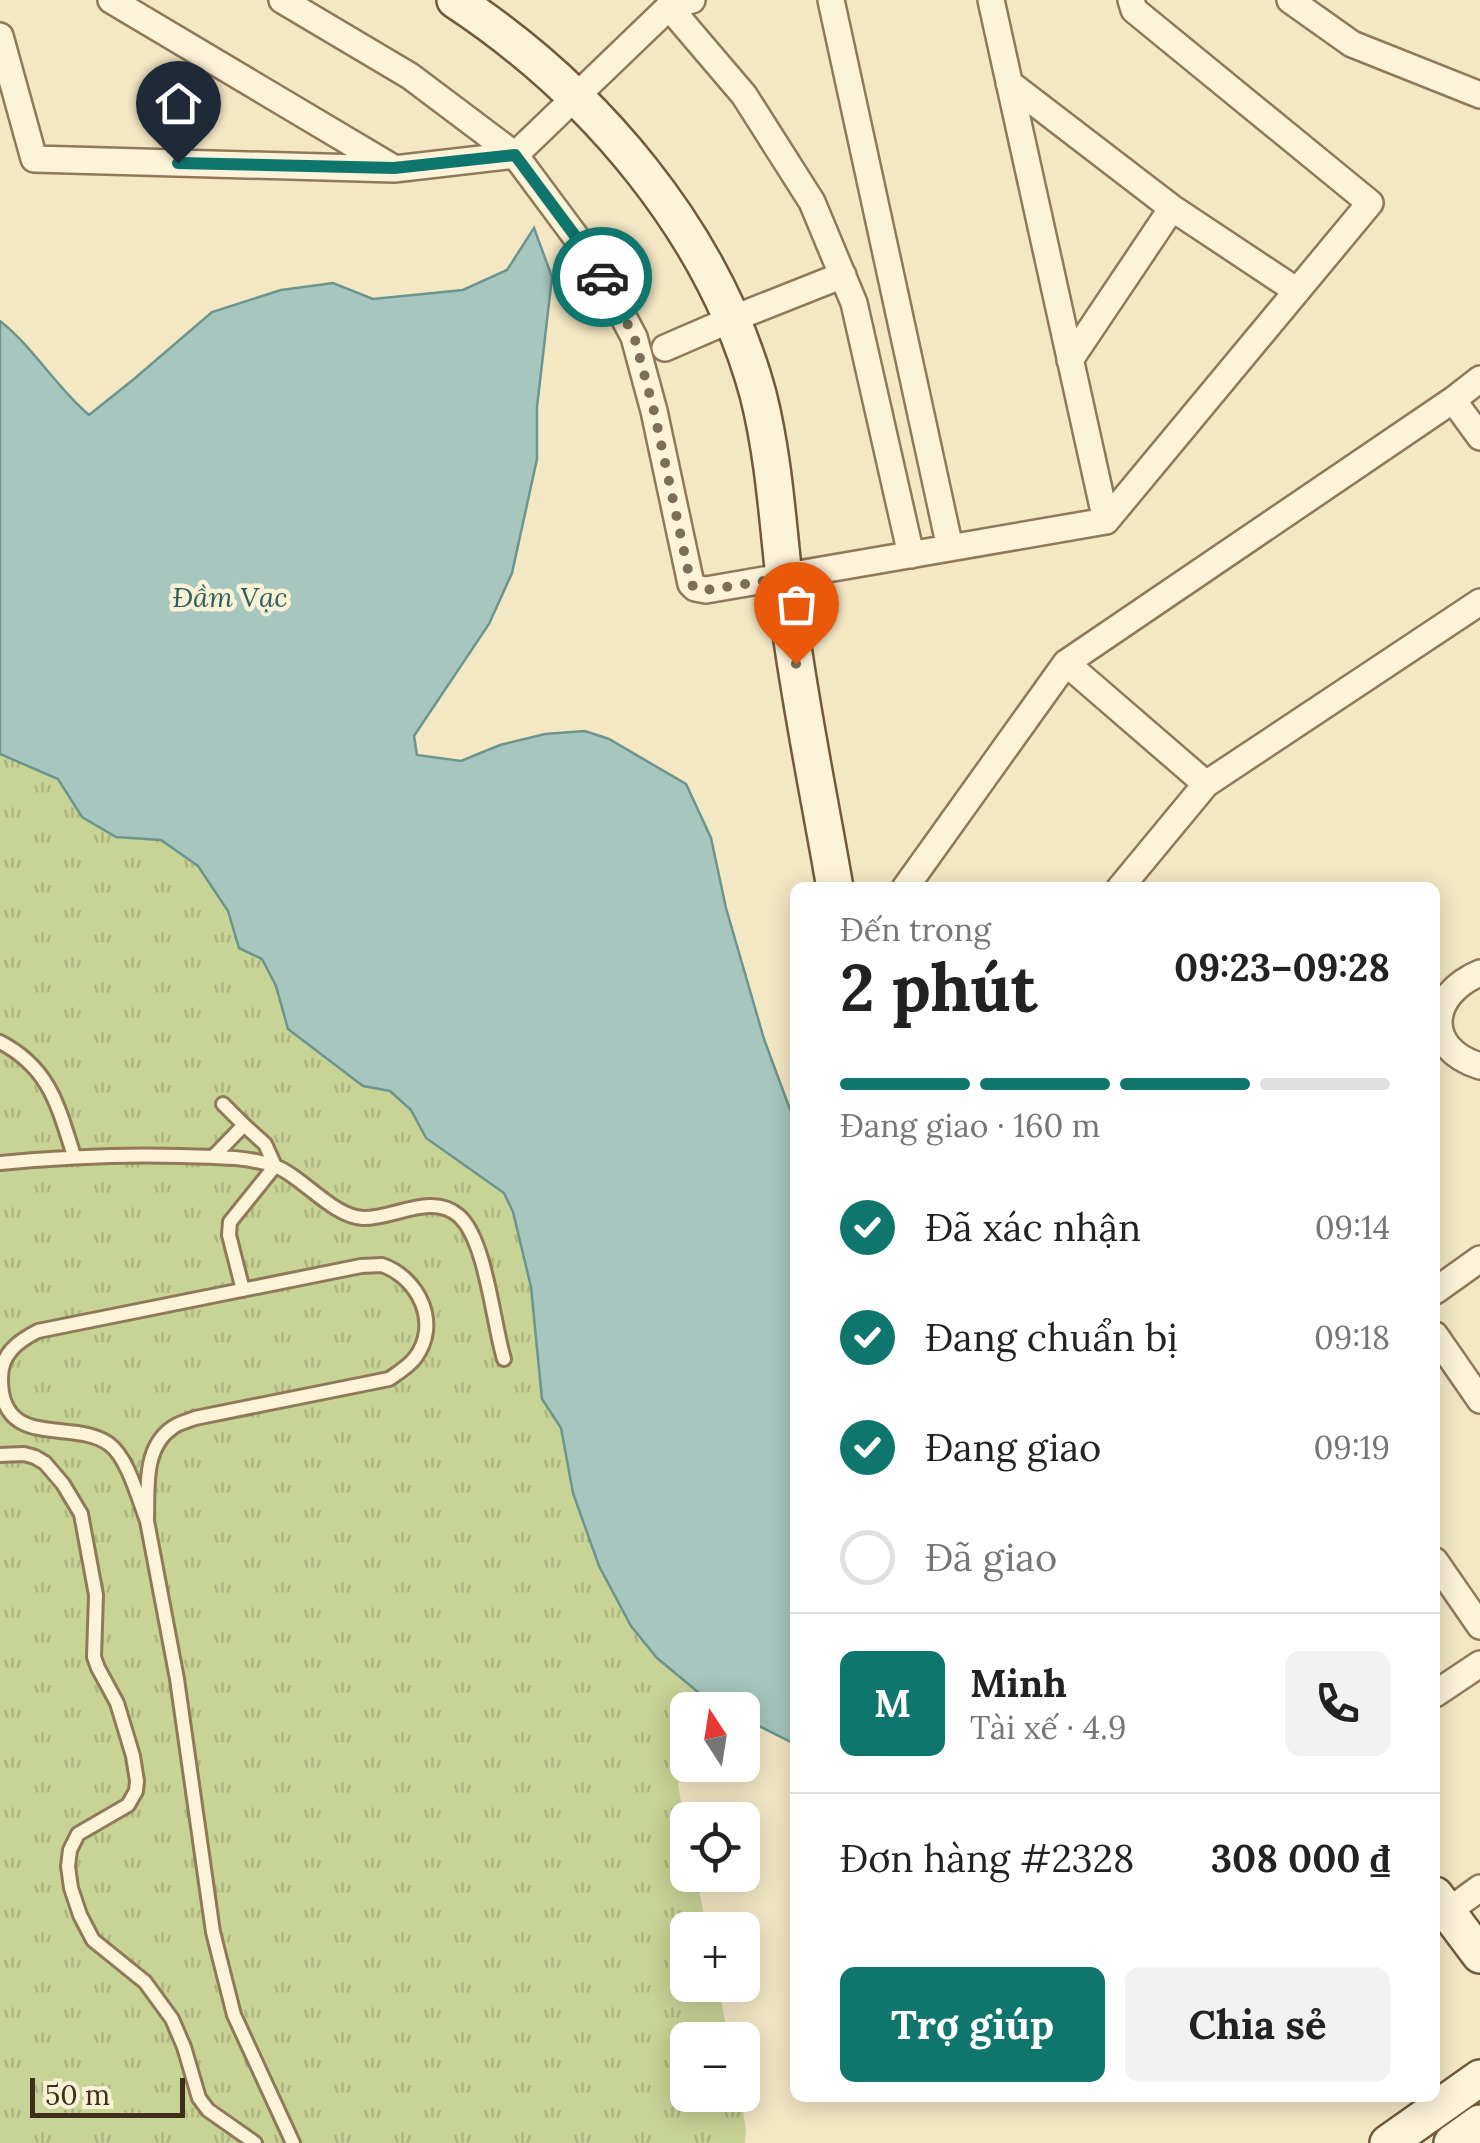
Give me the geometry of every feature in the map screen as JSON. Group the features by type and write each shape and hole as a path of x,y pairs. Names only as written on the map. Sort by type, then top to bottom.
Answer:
{"street":[{"path":"112,0 394,168"},
{"path":"282,0 410,76 515,155 593,260 634,336 691,584 706,590 1106,520 1370,203 1134,10 1131,0"},
{"path":"456,0 503,31 577,98 636,161 695,246 738,330 758,396 793,645 834,882"},
{"path":"831,0 950,548"},
{"path":"991,0 1106,520"},
{"path":"1290,0 1352,44 1480,95"},
{"path":"0,36 34,159 394,168 515,155 680,3 812,202 843,275 854,303 910,555"},
{"path":"1010,84 1172,208 1297,291"},
{"path":"1070,360 1172,208"},
{"path":"665,348 843,275"},
{"path":"909,882 1066,662 1480,379"},
{"path":"1453,400 1480,437"},
{"path":"1125,882 1206,784 1480,602"},
{"path":"1066,662 1206,784"},
{"path":"1480,972 1461,981 1447,995 1440,1014 1440,1046 1480,1066"},
{"path":"1440,1287 1480,1259"},
{"path":"1440,1342 1480,1400"},
{"path":"1440,1569 1480,1626"},
{"path":"1440,1691 1480,1664"},
{"path":"1480,1888 1441,1903 1480,1954"},
{"path":"1388,2143 1480,2078"},
{"path":"1452,2143 1480,2123"}],"lane":[{"path":"0,1042 18,1052 47,1081 74,1156"},
{"path":"223,1104 266,1144 275,1166"},
{"path":"213,1156 244,1125"},
{"path":"0,1163 74,1156 229,1157 275,1166 348,1215 364,1218 437,1207 452,1211 472,1234 504,1359"},
{"path":"243,1290 229,1235 230,1222 275,1166"},
{"path":"147,1520 150,1466 156,1444 173,1427 195,1418 389,1379 416,1358 424,1342 427,1327 420,1294 396,1270 382,1265 362,1266 38,1332 22,1339 4,1362 1,1376 8,1407 30,1427 105,1440 120,1453 147,1520 177,1680 213,1932 234,2015 293,2143"},
{"path":"0,1455 36,1457 75,1500 81,1514 97,1608 94,1657 118,1703 133,1756 136,1791 128,1805 78,1834 70,1850 70,1888 80,1915 94,1940 144,1982 172,2018 199,2098 208,2110 255,2143"}],"green space":[{"path":"0,754 58,779 82,817 116,837 161,840 198,866 228,911 239,948 262,959 276,986 288,1029 363,1086 390,1091 411,1110 426,1138 504,1193 513,1212 531,1287 542,1399 561,1428 573,1493 599,1566 631,1626 657,1658 698,1692 670,1692 670,1782 679,1782 681,1802 670,1802 670,1892 699,1892 703,1912 670,1912 670,2002 721,2002 725,2022 670,2022 670,2112 743,2112 746,2129 745,2143 0,2143"}],"water":[{"name":"Đầm Vạc","path":"534,228 552,277 537,407 537,459 512,573 489,624 414,736 417,755 461,761 500,745 545,734 585,731 609,739 686,784 711,838 726,908 764,1039 790,1109 790,1742 760,1726 760,1692 698,1692 657,1658 631,1626 599,1566 573,1493 561,1428 542,1399 531,1287 513,1212 504,1193 426,1138 411,1110 390,1091 363,1086 288,1029 276,986 262,959 239,948 228,911 198,866 161,840 116,837 82,817 58,779 0,754 0,321 89,415 212,312 281,290 333,283 373,299 463,290 507,270"}],"way so far":[{"path":"602,277 634,336 691,584 706,590 784,578 796,664"}],"route":[{"path":"178,163 394,168 515,155 602,277"}]}
